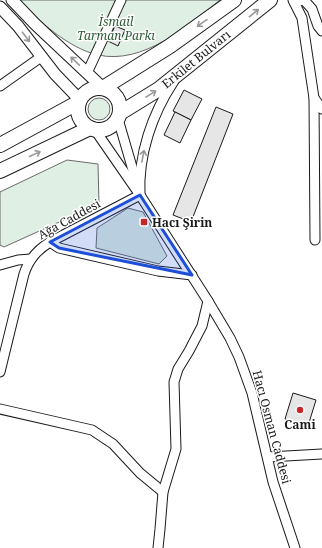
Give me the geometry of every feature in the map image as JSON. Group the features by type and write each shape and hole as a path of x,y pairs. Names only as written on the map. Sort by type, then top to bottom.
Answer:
{"main road":[{"name":"Erkilet Bulvarı","path":"103,88 170,46 234,0"},
{"name":"Erkilet Bulvarı","path":"119,116 180,72 270,0"},
{"path":"0,145 80,101 86,93 91,90 103,88 113,94 120,104 119,116 112,126 107,129 92,129 0,171"},
{"path":"80,101 78,114 81,120 92,129"}],"street":[{"path":"12,0 35,24 103,88"},
{"path":"87,73 121,0"},
{"path":"315,240 314,98 302,18 293,1 304,0 312,9 318,26 322,31"},
{"path":"0,7 18,26 55,74 80,101"},
{"path":"0,86 41,57"},
{"path":"140,194 141,164 149,133 162,101 180,72"},
{"path":"314,98 322,109"},
{"path":"119,116 140,194"},
{"path":"92,129 140,194"},
{"name":"Ağa Caddesi","path":"0,372 24,274 36,252 50,242 140,194"},
{"name":"Hacı Osman Caddesi","path":"140,194 230,338 246,375 258,412 273,482 296,548"},
{"path":"50,242 59,248 158,271 192,275"},
{"path":"0,265 18,260 31,259"},
{"path":"158,548 163,492 176,449 174,389 176,376 181,363 202,326 208,301"},
{"path":"0,409 92,430 113,444 140,473 163,492"},
{"path":"268,457 322,454"}],"highlighted area":[{"path":"140,195 192,275 59,248 50,242"}],"green space":[{"name":"İsmail Tarman Parkı","path":"18,0 220,0 194,21 164,41 148,49 115,57 98,55 65,40 45,25"},
{"path":"99,98 107,101 110,109 107,117 99,120 91,117 88,109 91,101"},
{"path":"67,160 98,164 99,204 4,247 0,245 0,192"},
{"path":"128,208 143,212 167,256 159,264 96,248 97,228"}],"building":[{"path":"115,26 125,30 118,46 108,41"},
{"path":"184,90 202,99 191,120 173,111"},
{"path":"216,107 233,114 191,222 173,215"},
{"path":"175,112 191,120 180,143 164,135"},
{"name":"Cami","path":"293,393 316,400 308,426 285,419"}],"place":[{"name":"Hacı Şirin","path":"144,222"},
{"name":"Cami","path":"300,410"}]}
